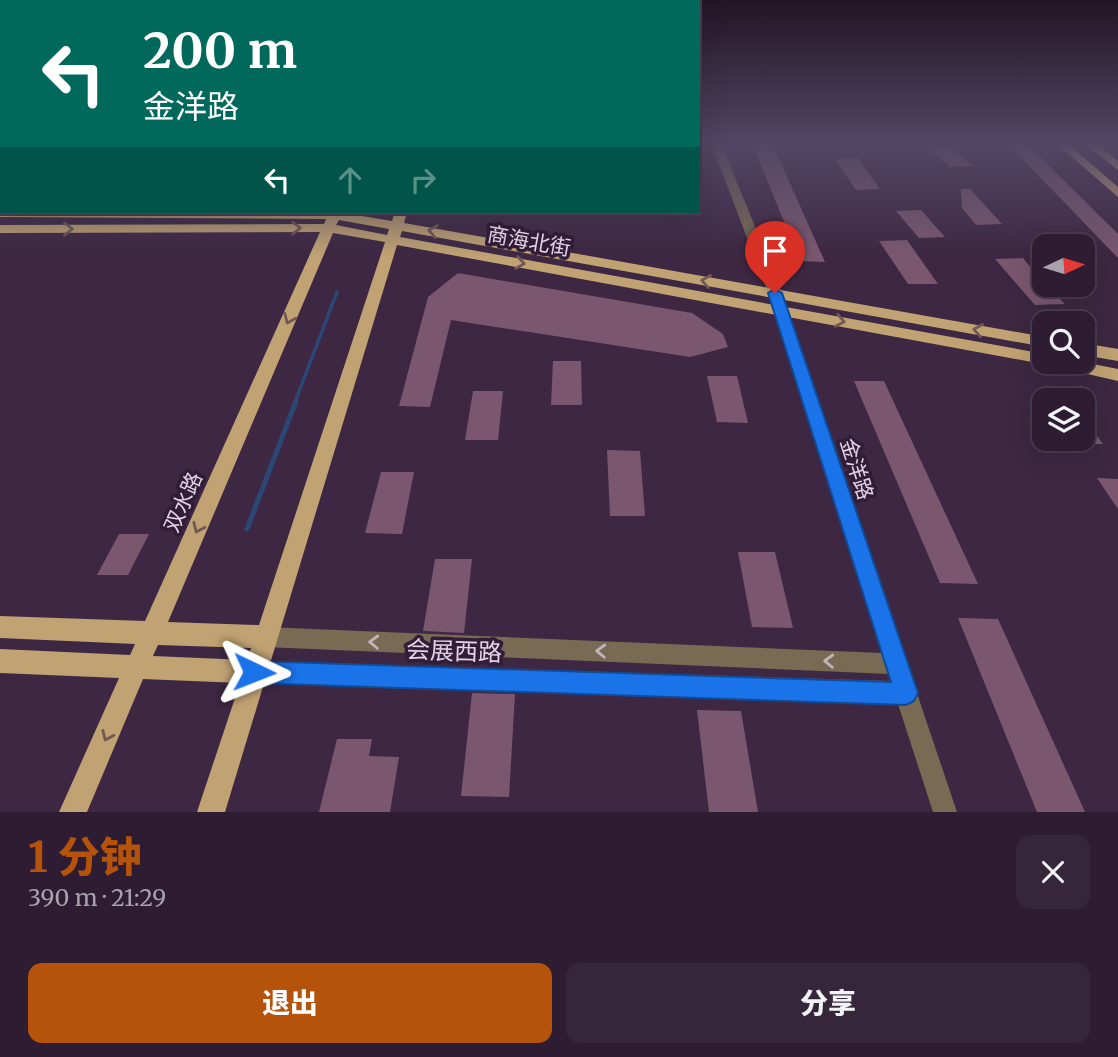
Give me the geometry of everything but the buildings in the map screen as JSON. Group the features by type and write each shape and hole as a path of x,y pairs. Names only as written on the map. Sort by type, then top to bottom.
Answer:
{"main road":[{"path":"1104,181 1118,193"},
{"name":"商海北街","path":"67,214 333,218 396,225 777,301 1032,357"},
{"name":"商海北街","path":"0,229 333,218"},
{"name":"双水路","path":"73,812 333,218"},
{"path":"211,812 396,225"},
{"name":"商海北街","path":"777,301 1032,340"},
{"path":"1095,351 1118,355"},
{"path":"1095,370 1118,375"},
{"name":"会展西路","path":"0,627 265,637"},
{"name":"会展西路","path":"0,661 254,672"}],"street":[{"name":"金洋路","path":"731,181 777,301 946,812"},
{"name":"会展西路","path":"265,637 897,664"},
{"name":"会展西路","path":"254,672 906,693"}],"waterway":[{"path":"295,402 337,292"},
{"path":"247,529 296,401"}],"route":[{"path":"254,672 906,693 775,293"}]}
